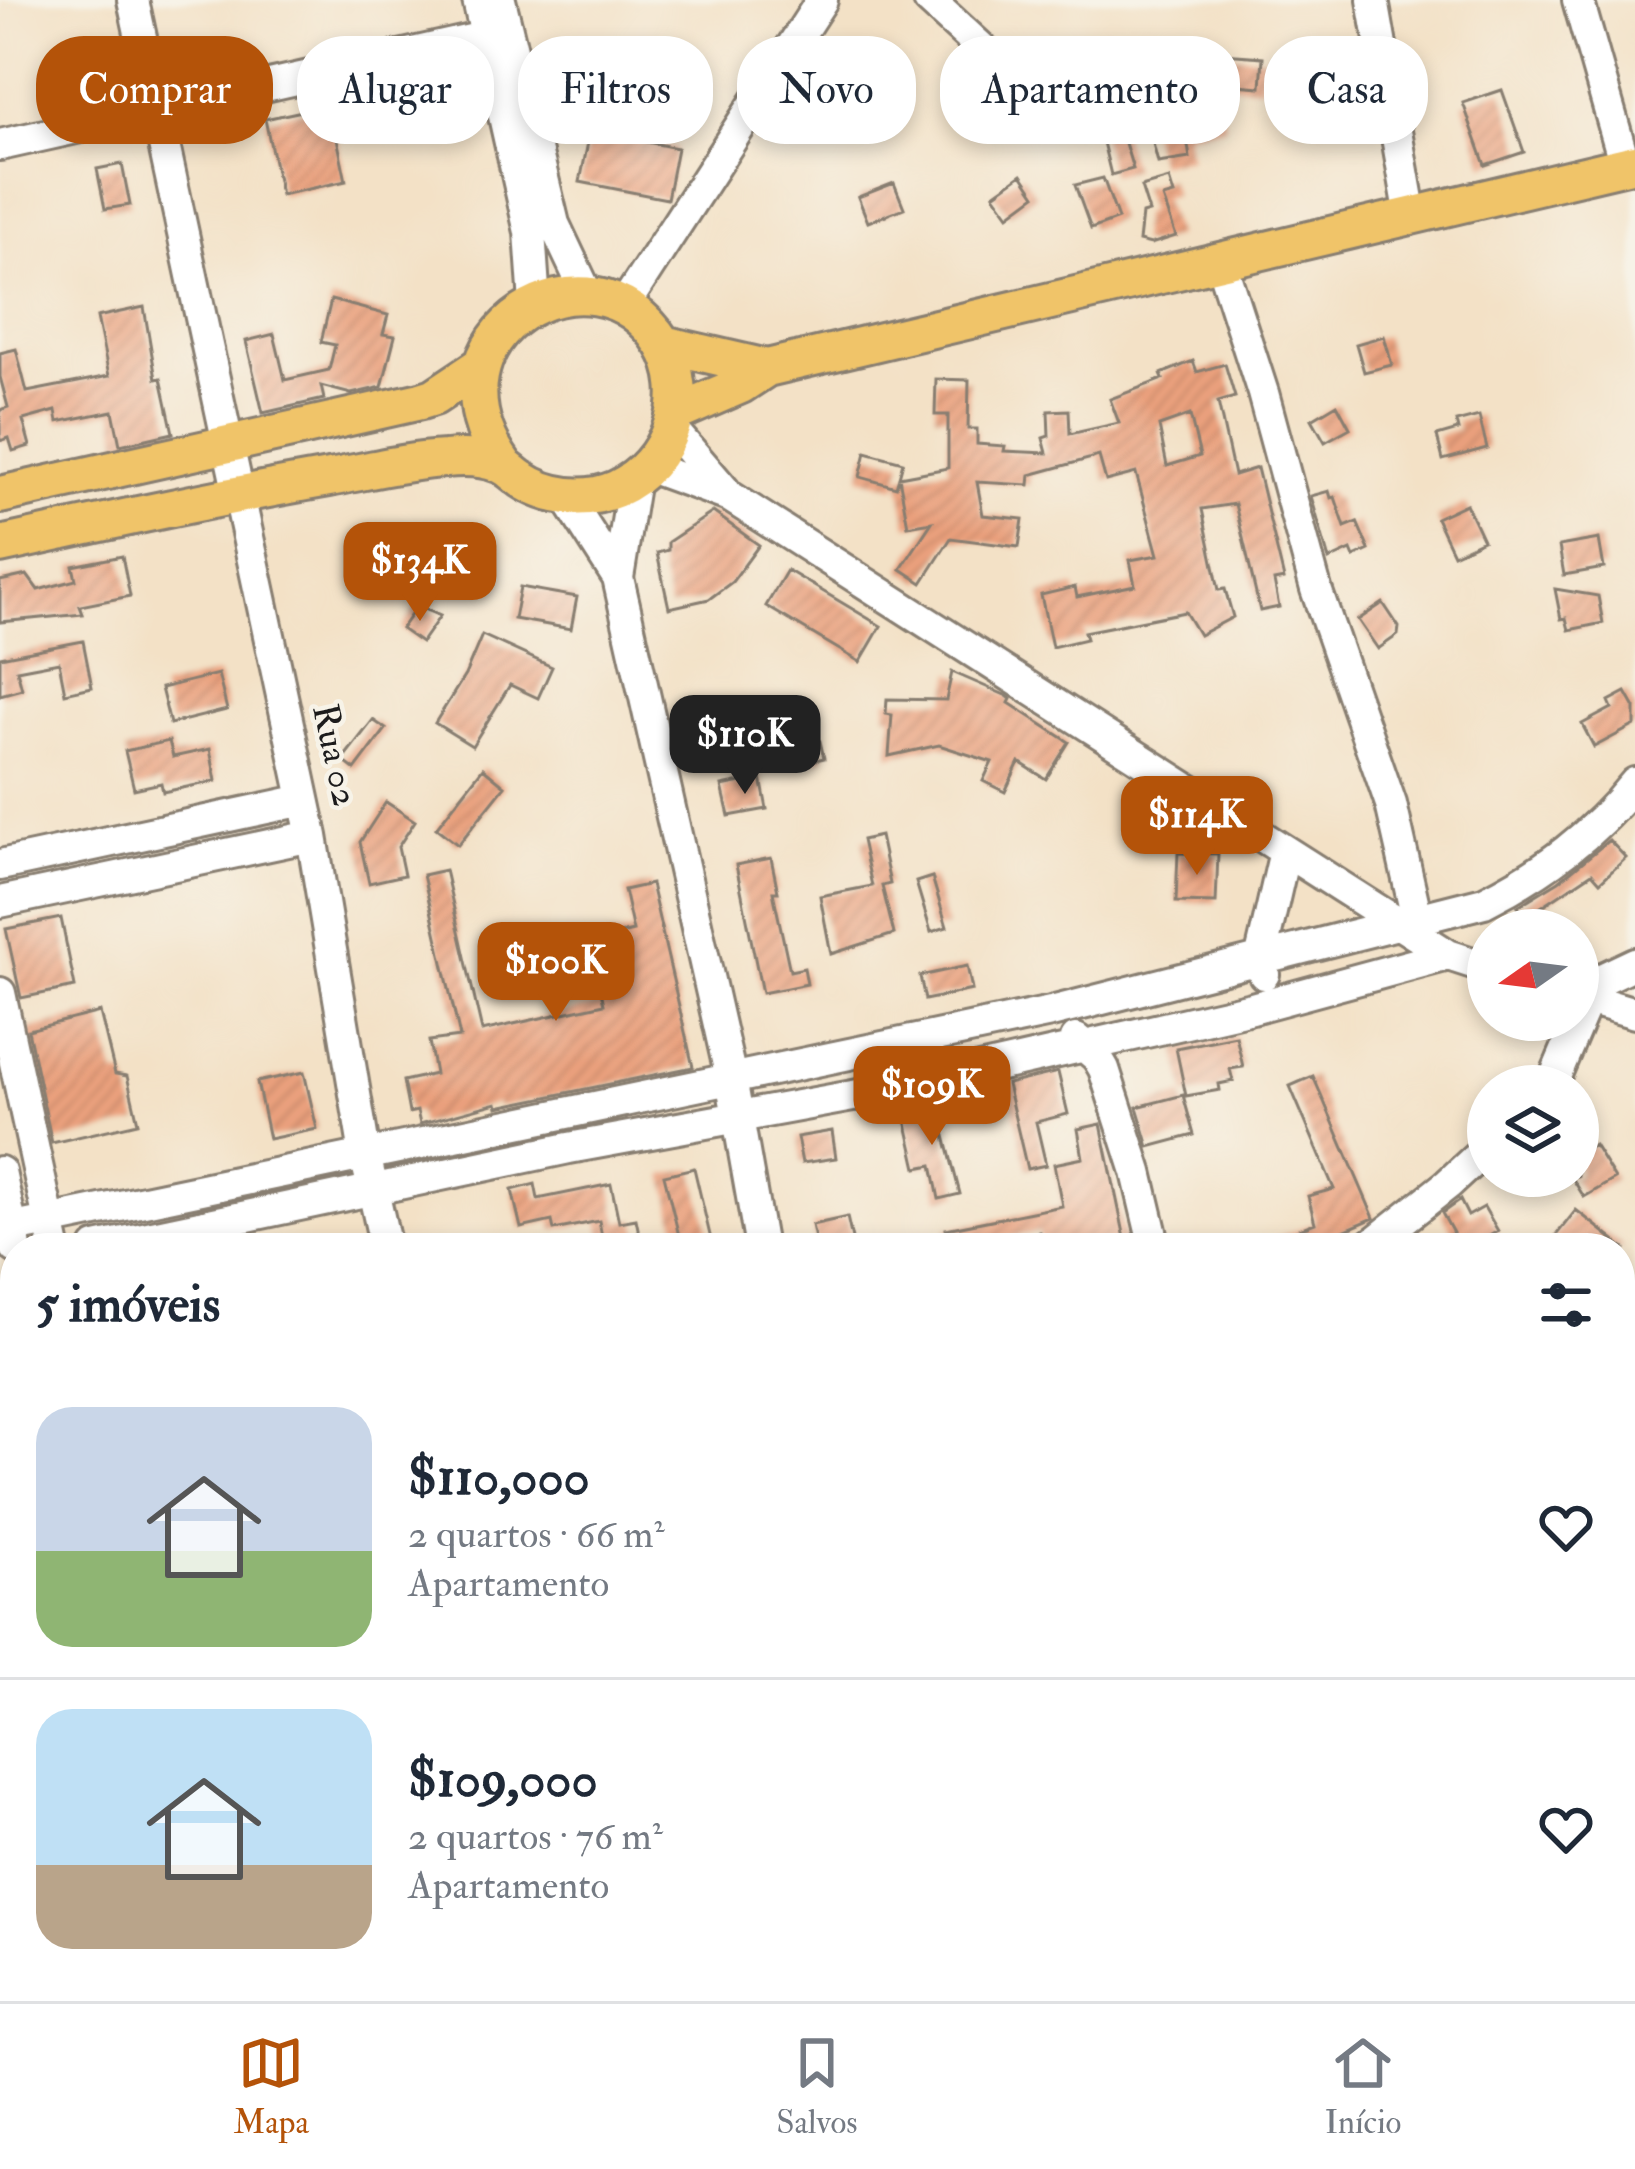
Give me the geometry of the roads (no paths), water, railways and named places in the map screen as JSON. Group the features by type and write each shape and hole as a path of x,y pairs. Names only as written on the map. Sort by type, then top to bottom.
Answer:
{"main road":[{"path":"674,421 675,377 663,344 645,322 606,302 561,296 535,304 508,323 482,365 479,418 488,443 504,465 532,486 566,497 613,490 641,473 674,421 766,368 1630,164"},
{"path":"663,344 766,368"},
{"path":"0,496 421,401 482,365"},
{"path":"0,545 238,494 441,459 479,459 504,465"}],"street":[{"name":"Rua 02","path":"133,0 141,36"},
{"path":"478,0 496,34 554,224 606,302 822,0"},
{"path":"500,0 496,34 530,232 535,304"},
{"path":"929,0 969,36"},
{"path":"1373,0 1412,218"},
{"path":"1579,0 1622,104 1630,164"},
{"path":"273,84 496,34"},
{"path":"0,145 36,137"},
{"name":"Rua 02","path":"163,144 312,836 365,1154 383,1233"},
{"path":"1221,263 1263,393 1316,589 1390,804 1410,921"},
{"path":"674,421 729,496"},
{"path":"618,578 641,473 729,496 1285,851 1410,921 1448,956 1467,962"},
{"path":"566,497 618,578 730,1078 758,1233"},
{"path":"56,1233 365,1154 1051,1012 1484,902 1529,879 1578,843 1635,783"},
{"path":"0,865 304,800"},
{"path":"0,902 312,836"},
{"path":"1273,1003 1260,960 1285,851"},
{"path":"170,1233 569,1148 1086,1047 1448,956"},
{"path":"1599,984 1635,963"},
{"path":"0,993 52,1233"},
{"path":"1599,1001 1635,1013"},
{"path":"1051,1012 1104,1069 1151,1233"},
{"path":"1385,1233 1467,1165"},
{"path":"0,1172 10,1233"}]}
